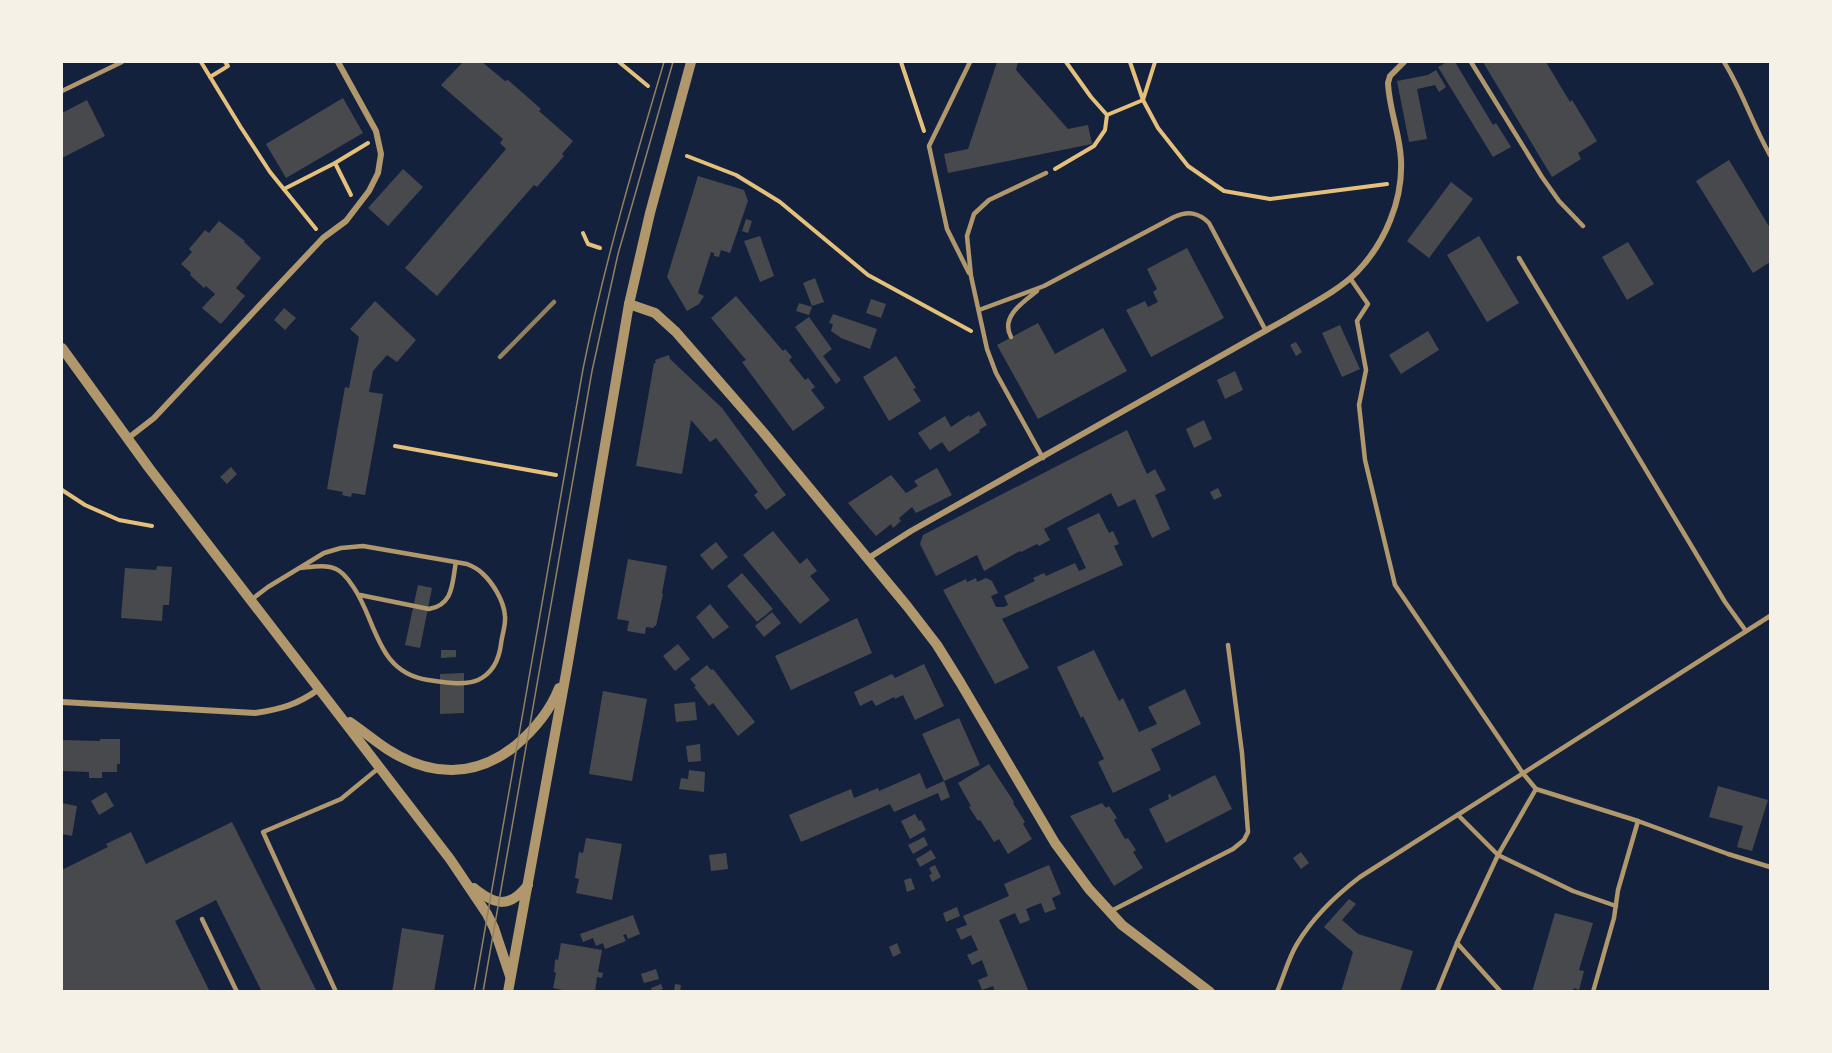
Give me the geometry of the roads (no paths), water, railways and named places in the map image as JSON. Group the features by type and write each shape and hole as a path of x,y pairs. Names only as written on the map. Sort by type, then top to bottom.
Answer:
{"street":[{"path":"127,439 154,418 322,238 346,220 369,191 378,173 381,154 376,131 338,62"},
{"path":"508,992 567,668 629,304 650,213 691,62"},
{"path":"867,559 911,531 1266,331 1339,286 1357,272 1380,241 1394,212 1401,182 1401,158 1388,83 1390,76 1404,62"},
{"path":"629,304 655,313 676,332 763,432 907,606 937,645 1055,843 1089,889 1122,925 1210,992"},
{"path":"62,348 127,439 340,714 463,878 494,928 511,979"},
{"path":"340,714 388,750 433,768 457,771 481,766 501,756 528,734 555,697 567,668"},
{"path":"62,702 255,713 282,709 320,689"},
{"path":"463,878 489,899 498,903 511,901 528,885"}],"lane":[{"path":"62,92 122,62"},
{"path":"970,62 929,146 947,229 971,276"},
{"path":"1471,62 1542,177 1559,201 1583,226"},
{"path":"1724,62 1742,94 1757,133 1770,155"},
{"path":"1043,458 996,373 985,339 971,276 967,236 974,214 989,200 1046,173"},
{"path":"979,310 1044,286 1174,217 1192,212 1203,216 1209,223 1266,331"},
{"path":"1519,258 1719,593 1746,631"},
{"path":"1350,277 1368,304 1357,321 1366,370 1359,405 1365,460 1395,585 1522,772 1536,789 1638,821 1770,867"},
{"path":"1011,337 1008,331 1008,321 1013,312 1044,286"},
{"path":"251,600 268,587 324,553 341,548 363,546 466,564 482,572 495,588 502,602 505,617 496,664 487,675 475,681 452,683 425,679 406,672 390,659 378,642 360,595 348,578 336,569 321,566 300,568"},
{"path":"360,595 429,609 438,608 446,602 451,593 456,562"},
{"path":"1277,992 1296,945 1326,905 1342,890 1379,863 1770,616"},
{"path":"1110,912 1233,849 1244,840 1248,832 1242,753 1228,645"},
{"path":"336,992 262,832 341,799 380,767"},
{"path":"1437,992 1497,855 1536,789"},
{"path":"1458,815 1497,855 1574,891 1616,906"},
{"path":"1593,992 1638,821"},
{"path":"202,920 237,992"},
{"path":"1457,943 1501,992"}],"tram line":[{"path":"474,992 583,369 610,253 664,62"},
{"path":"483,992 592,371 618,254 673,62"}],"railway":[{"path":"500,357 554,302"}]}
